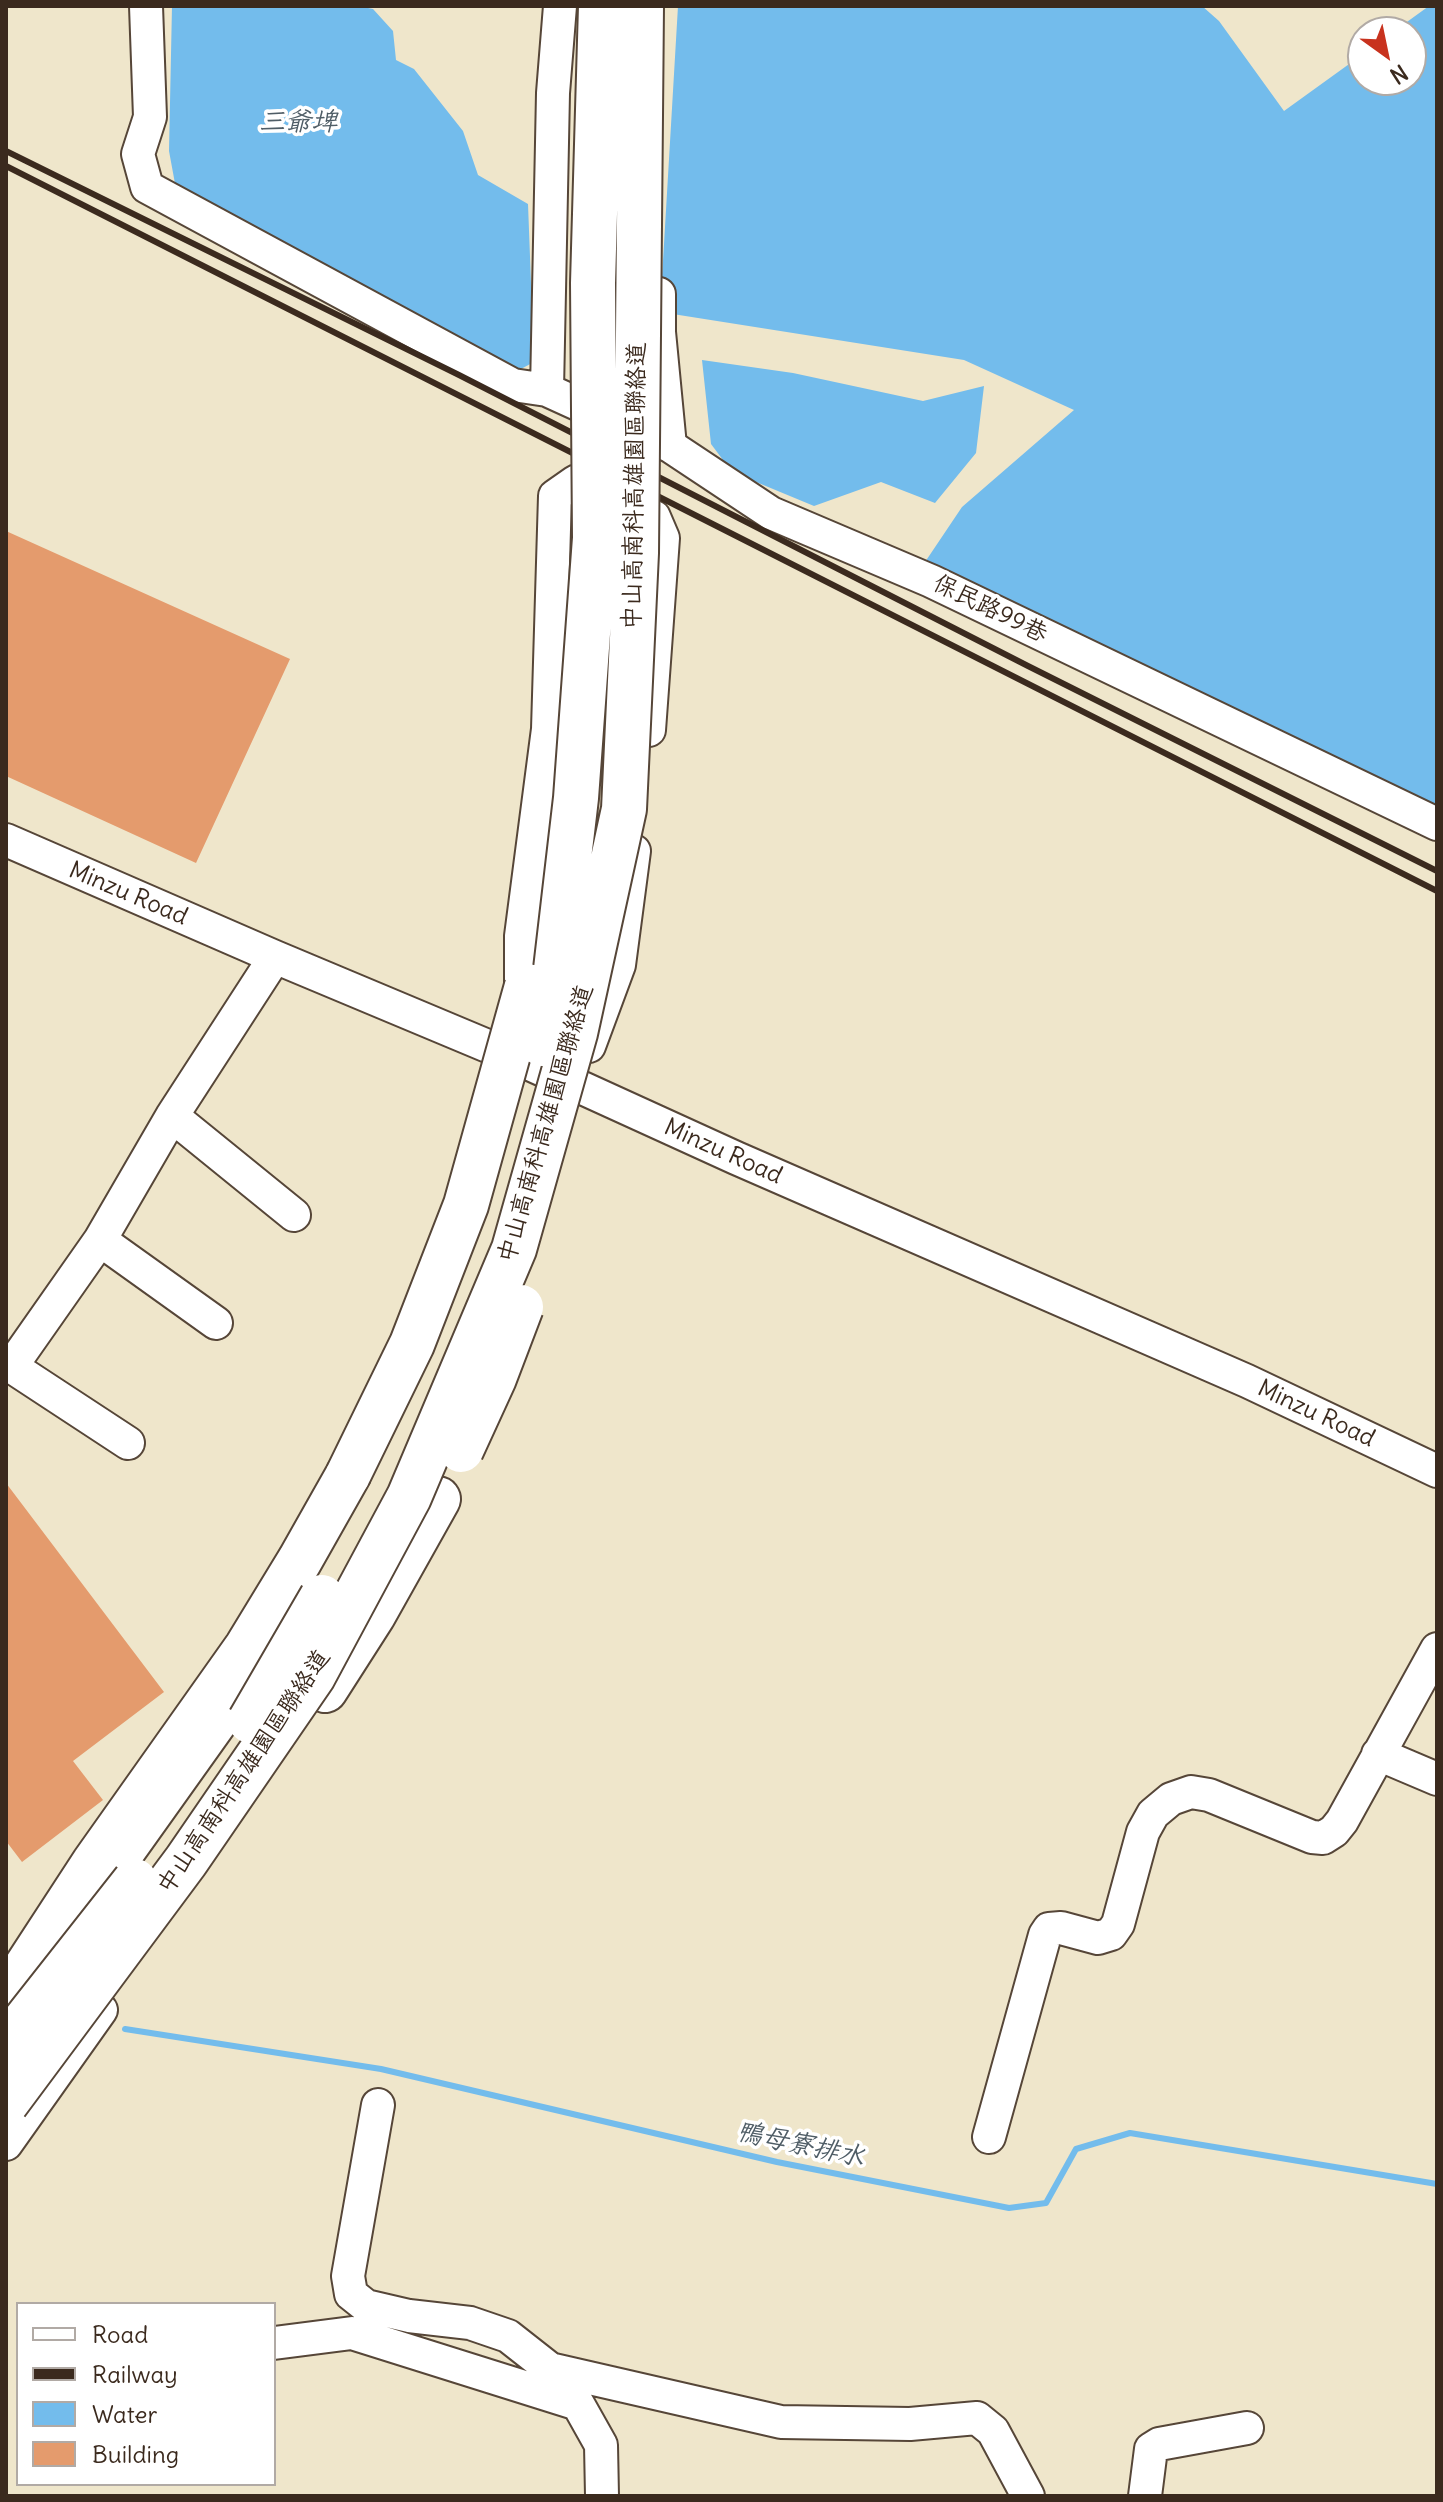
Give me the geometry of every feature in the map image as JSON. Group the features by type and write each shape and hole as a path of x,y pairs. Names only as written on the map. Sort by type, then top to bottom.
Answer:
{"highway":[{"name":"中山高南科高雄園區聯絡道","path":"6,2045 139,1877 245,1728 312,1616 383,1481 487,1235 551,1012 576,798 595,538 593,283 601,6"},
{"name":"中山高南科高雄園區聯絡道","path":"6,2103 186,1861 313,1676 409,1497 514,1249 575,1033 624,809 636,553 641,6"},
{"path":"6,1998 94,1863 247,1647 348,1475 412,1344 466,1205 576,798"},
{"path":"187,1890 297,1734 365,1628 438,1499 494,1378 546,1237 603,1024 624,809"}],"street":[{"name":"保民路99巷","path":"146,6 150,117 138,154 147,187 513,385 547,390 670,446 771,513 931,581 1437,824"},
{"path":"547,390 553,93 560,6"},
{"path":"662,6 659,332 670,446"},
{"path":"6,2008 80,1920 232,1710 292,1619 408,1384 478,1213 521,1060 521,936 548,729 555,496 575,482 654,517 663,538 648,741 619,965 574,1084 508,1291 431,1474 333,1643 228,1809 187,1890 6,2144"},
{"name":"Minzu Road","path":"6,840 521,1060 736,1158 1247,1381 1437,1471"},
{"path":"128,1443 9,1365 100,1240 172,1116 275,957"},
{"path":"172,1116 294,1215"},
{"path":"100,1240 216,1323"},
{"path":"989,2137 1045,1935 1049,1929 1061,1928 1098,1938 1111,1934 1118,1924 1143,1832 1153,1814 1171,1799 1191,1792 1209,1795 1312,1837 1323,1838 1342,1821 1437,1649"},
{"path":"1378,1754 1437,1779"},
{"path":"378,2105 348,2276 351,2294 366,2306 409,2316 470,2323 508,2336 550,2369 781,2422 910,2424 977,2418 993,2431 1028,2496"},
{"path":"276,2343 352,2333 578,2404 601,2445 602,2496"},
{"path":"1145,2496 1151,2449 1159,2444 1247,2428"}],"water":[{"name":"三爺埤","path":"172,6 358,6 373,9 393,31 396,60 414,69 463,131 478,175 528,204 534,362 519,370 176,189 169,151"},
{"path":"678,6 1202,6 1219,21 1284,111 1347,66 1347,96 1427,96 1427,16 1415,16 1429,6 1437,6 1437,838 921,568 962,507 1074,410 964,360 660,312"},
{"path":"702,360 793,373 923,401 984,386 976,453 935,503 881,482 814,506 732,472 711,444"}],"building":[{"path":"6,531 290,659 196,863 6,776"},
{"path":"6,1483 164,1692 73,1761 103,1800 22,1862 6,1841"}],"waterway":[{"name":"鴨母寮排水","path":"125,2029 381,2069 777,2162 1009,2208 1046,2203 1076,2149 1130,2133 1437,2184"}],"railway":[{"path":"6,151 459,375 1437,871"},
{"path":"6,166 1437,891"}]}
